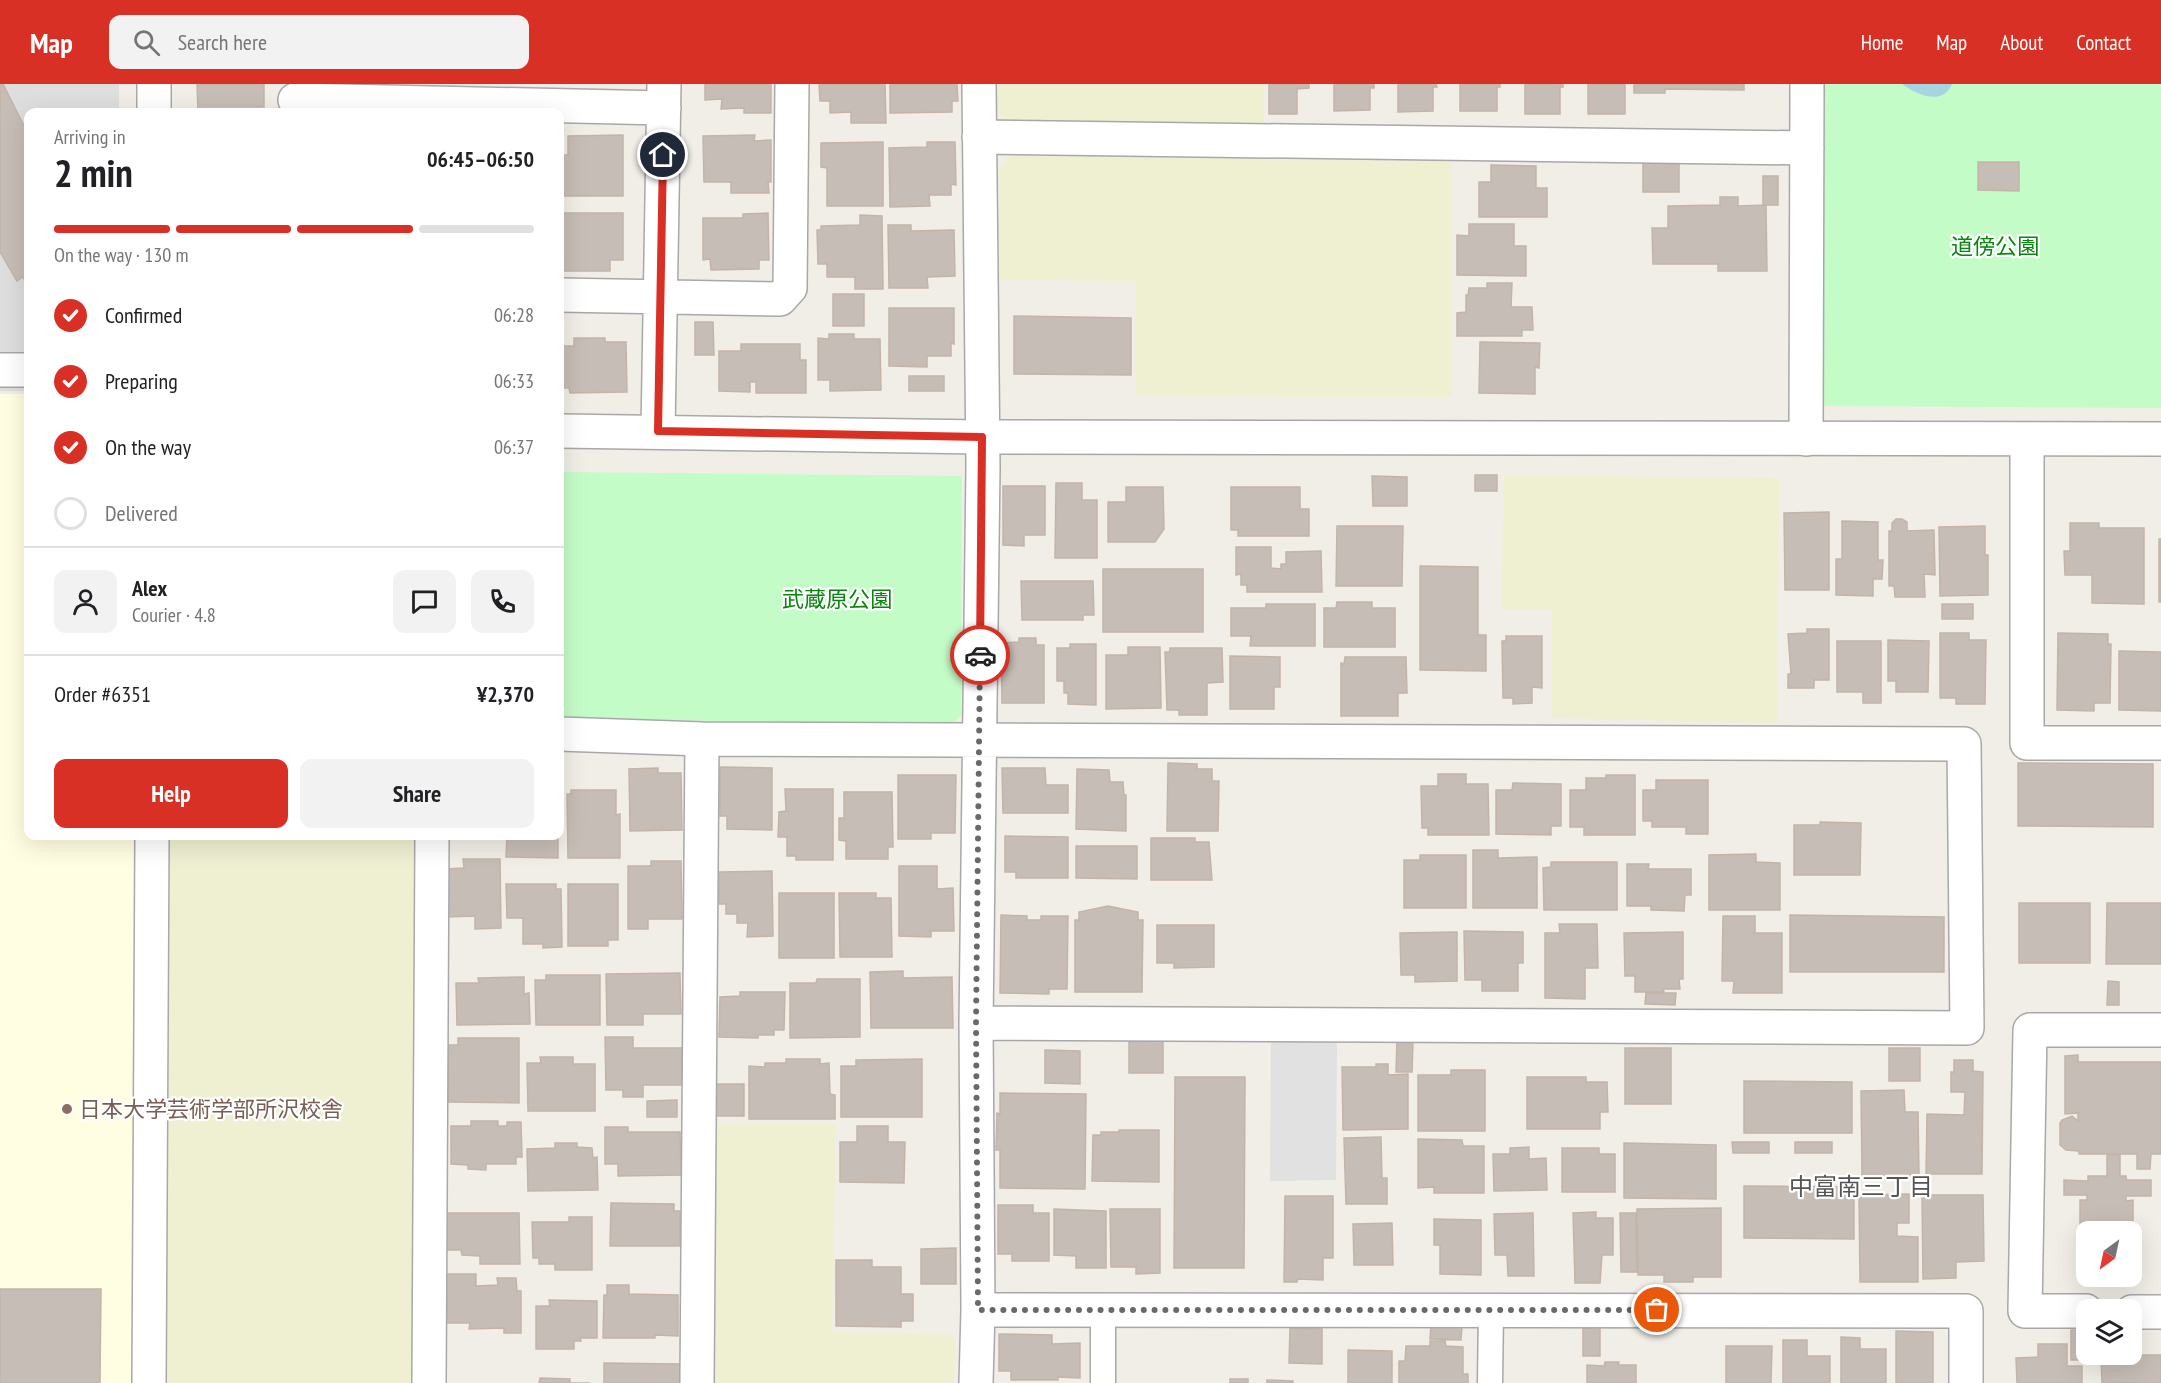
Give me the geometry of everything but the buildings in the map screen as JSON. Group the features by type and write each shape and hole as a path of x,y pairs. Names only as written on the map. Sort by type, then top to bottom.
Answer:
{"street":[{"path":"154,84 154,108"},
{"path":"564,295 780,298 790,288 792,84"},
{"path":"976,1383 978,1310 976,1023 982,437 980,84"},
{"path":"1806,439 1807,84"},
{"path":"295,99 664,96 658,431"},
{"path":"979,137 1807,148"},
{"path":"0,370 24,370"},
{"path":"564,431 982,437 2161,439"},
{"path":"2027,440 2027,743 2161,743"},
{"path":"564,734 702,739 1964,744 1967,1028 976,1023"},
{"path":"697,1383 702,739"},
{"path":"148,1383 152,840"},
{"path":"429,1383 432,840"},
{"path":"2076,1311 2025,1311 2030,1030 2161,1030"},
{"path":"978,1310 1966,1311 1966,1383"},
{"path":"2142,1312 2161,1312"}],"lane":[{"path":"1103,1310 1103,1383"},
{"path":"1490,1383 1491,1310"}],"shaded area":[{"path":"0,84 119,84 119,108 24,108 24,391 0,391"},
{"path":"997,84 1264,84 1264,125 1011,127 997,112"},
{"path":"1013,151 1452,154 1452,397 1135,396 1136,281 999,280 1000,166"},
{"name":"日本大学芸術学部所沢校舎","path":"0,394 24,394 24,840 134,840 134,1383 0,1383"},
{"path":"1504,475 1779,478 1777,723 1551,718 1552,610 1501,610"},
{"path":"169,840 416,840 413,1383 167,1383"},
{"path":"1337,1040 1336,1180 1270,1181 1271,1041"},
{"path":"715,1123 836,1124 832,1332 955,1335 954,1383 714,1383"}],"green space":[{"name":"道傍公園","path":"1823,84 2161,84 2161,408 1823,406"},
{"name":"武蔵原公園","path":"564,472 962,476 961,715 953,724 564,719"}],"water":[{"path":"1902,84 1952,84 1948,91 1935,97 1921,94"}],"way so far":[{"path":"980,655 976,1023 978,1310 1657,1310"}],"place":[{"name":"日本大学芸術学部所沢校舎","path":"67,1109"}],"district":[{"name":"中富南三丁目","path":"1861,1187"}],"route":[{"path":"663,155 658,431 982,437 980,655"}]}
